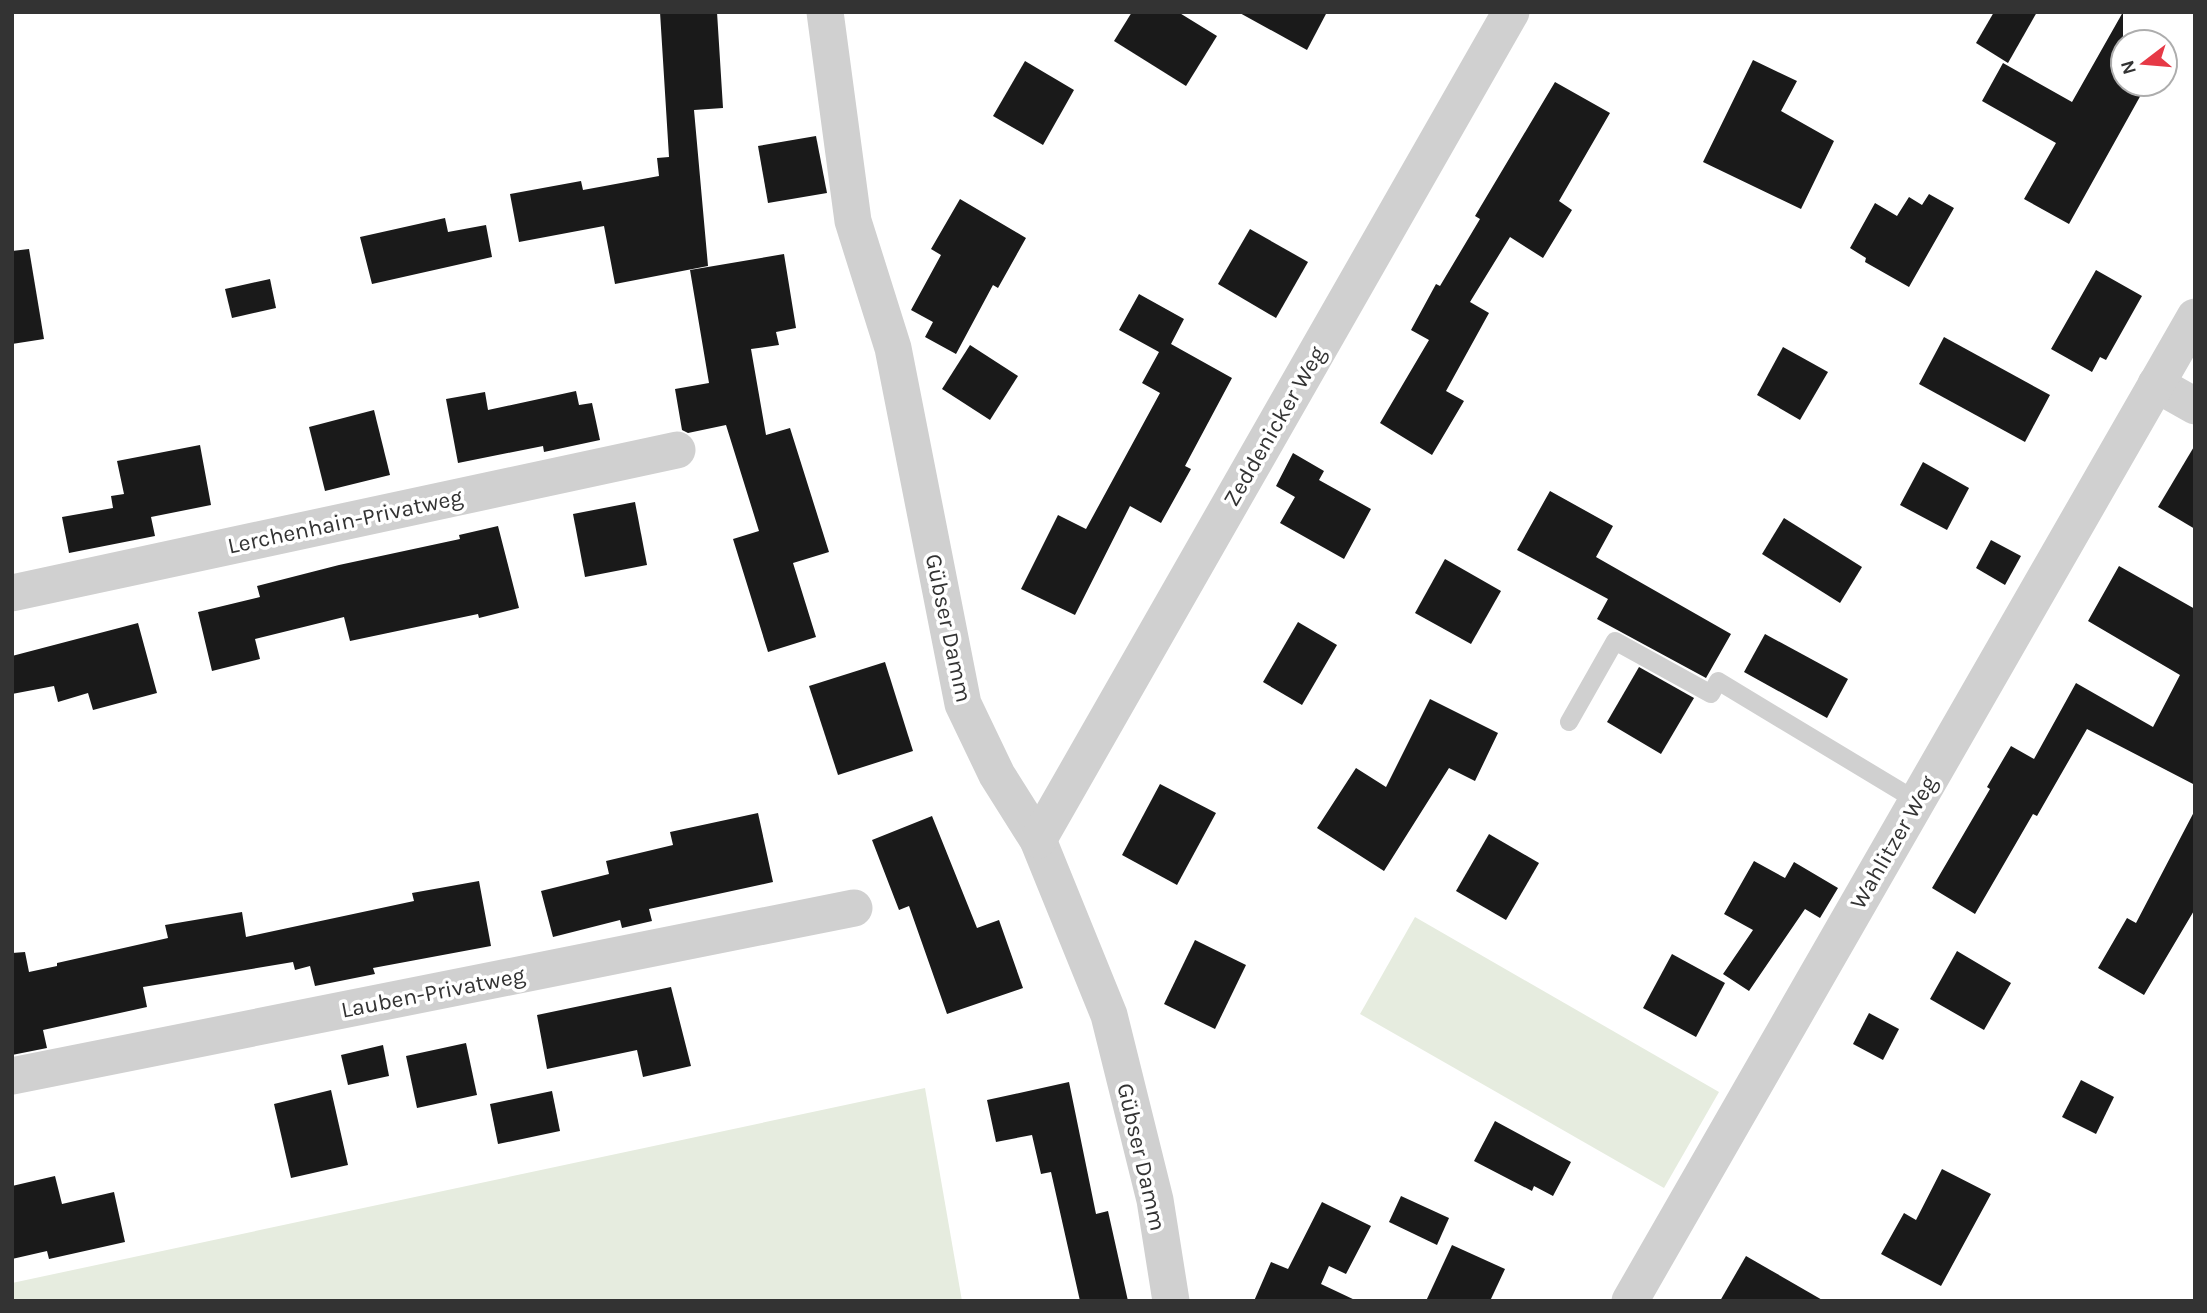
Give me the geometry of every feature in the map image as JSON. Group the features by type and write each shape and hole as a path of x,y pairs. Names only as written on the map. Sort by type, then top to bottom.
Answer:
{"street":[{"name":"Gübser Damm","path":"825,12 853,221 893,348 963,704 997,775 1038,840 1109,1015 1155,1200 1171,1301"},
{"name":"Zeddenicker Weg","path":"1038,840 1511,12"},
{"name":"Wahlitzer Weg","path":"1630,1301 2195,317"},
{"path":"2156,384 2195,406"},
{"name":"Lerchenhain-Privatweg","path":"12,593 677,450"},
{"name":"Lauben-Privatweg","path":"12,1076 854,908"}],"lane":[{"path":"1569,722 1615,641 1711,694 1718,681 1917,801"}],"shaded area":[{"path":"1415,917 1719,1092 1664,1188 1360,1014"},
{"path":"925,1088 962,1301 12,1301 12,1283"}],"building":[{"path":"660,12 717,12 723,108 694,110 708,266 615,284 604,226 519,242 510,194 581,181 583,190 659,176 657,158 669,157"},
{"path":"1132,12 1178,12 1217,36 1186,86 1114,41"},
{"path":"1238,12 1327,12 1307,50"},
{"path":"1994,12 2037,12 2008,63 1976,43"},
{"path":"2123,12 2123,28 2114,28"},
{"path":"2109,37 2109,98 2139,98 2069,224 2024,199 2056,143 1982,101 2003,63 2072,102"},
{"path":"1753,60 1797,81 1781,111 1834,141 1801,209 1703,162"},
{"path":"1025,61 1074,90 1043,145 993,116"},
{"path":"1555,82 1610,113 1559,201 1572,210 1543,258 1510,237 1470,302 1489,313 1446,391 1464,401 1432,455 1380,423 1429,340 1411,330 1436,284 1440,286 1480,219 1475,216"},
{"path":"816,136 827,193 768,203 758,146"},
{"path":"1929,194 1954,208 1909,287 1865,262 1866,258 1850,248 1875,203 1897,216 1909,197 1922,205"},
{"path":"960,199 1026,238 998,288 993,285 956,354 925,337 933,322 911,310 941,255 931,249"},
{"path":"445,218 448,232 486,225 492,257 372,284 360,237"},
{"path":"1250,229 1308,262 1276,318 1218,284"},
{"path":"29,249 44,339 12,344 12,251"},
{"path":"784,254 796,328 776,332 779,345 751,349 766,435 790,428 829,552 793,563 816,637 768,652 733,539 759,531 726,425 688,433 682,430 675,389 709,383 690,270"},
{"path":"2096,270 2142,296 2106,360 2100,357 2092,372 2051,349"},
{"path":"270,279 276,308 232,318 225,289"},
{"path":"1139,294 1184,319 1171,344 1232,378 1185,466 1191,469 1161,523 1130,506 1075,615 1021,589 1058,515 1086,529 1160,393 1142,383 1159,352 1119,330"},
{"path":"1944,337 2050,395 2025,442 1919,384"},
{"path":"970,345 1018,376 990,420 942,389"},
{"path":"1783,347 1828,372 1800,420 1757,395"},
{"path":"576,391 579,405 592,403 600,440 544,452 543,446 458,463 446,399 485,392 488,410"},
{"path":"374,410 390,475 325,491 309,427"},
{"path":"200,445 211,505 151,517 155,536 69,553 62,517 113,508 111,496 124,494 117,461"},
{"path":"2195,445 2195,529 2158,507"},
{"path":"1293,453 1324,471 1319,480 1371,509 1344,559 1280,523 1295,497 1276,486"},
{"path":"1923,462 1969,488 1947,530 1900,505"},
{"path":"1550,491 1613,526 1596,557 1731,634 1706,678 1597,619 1608,599 1517,550"},
{"path":"635,502 647,565 585,577 573,514"},
{"path":"1784,518 1862,567 1840,603 1762,554"},
{"path":"498,526 519,608 479,618 478,614 350,641 344,617 255,639 260,659 212,671 198,612 260,597 257,586 460,539 459,535"},
{"path":"1991,540 2021,556 2005,585 1976,568"},
{"path":"1445,559 1501,591 1471,644 1415,613"},
{"path":"2119,566 2195,609 2195,785 2087,729 2037,816 2033,814 1975,914 1932,888 1990,789 1987,787 2011,746 2034,759 2076,683 2153,727 2180,675 2088,621"},
{"path":"1298,622 1337,645 1302,705 1263,682"},
{"path":"138,623 157,693 93,710 88,693 58,702 54,686 12,694 12,656"},
{"path":"1765,634 1848,679 1827,718 1744,672"},
{"path":"885,662 913,751 838,775 809,686"},
{"path":"1639,667 1694,698 1661,754 1607,722"},
{"path":"1430,699 1498,733 1475,781 1449,768 1384,871 1317,828 1356,768 1386,787"},
{"path":"1160,784 1216,813 1177,885 1122,855"},
{"path":"2195,810 2195,909 2144,995 2098,968 2127,918 2136,923"},
{"path":"758,813 773,882 649,909 652,921 622,928 620,920 553,937 541,891 609,874 606,861 673,845 670,832"},
{"path":"932,816 977,928 999,920 1023,988 947,1014 909,906 899,910 872,840"},
{"path":"1489,834 1539,863 1506,920 1456,891"},
{"path":"1754,861 1785,878 1794,862 1838,888 1820,918 1805,909 1749,991 1723,974 1753,930 1724,914"},
{"path":"479,881 491,946 373,968 375,974 315,986 310,966 295,970 293,962 143,987 147,1007 43,1030 47,1048 12,1055 12,953 25,952 29,972 168,938 165,925 242,912 246,937 414,901 412,893"},
{"path":"1195,940 1246,965 1215,1029 1164,1004"},
{"path":"1957,951 2011,983 1984,1030 1930,999"},
{"path":"1672,954 1725,983 1696,1037 1643,1008"},
{"path":"671,987 691,1066 643,1077 637,1050 547,1069 537,1015"},
{"path":"1869,1013 1899,1029 1883,1060 1853,1044"},
{"path":"466,1043 477,1095 417,1108 406,1056"},
{"path":"383,1045 389,1076 348,1085 341,1055"},
{"path":"2081,1080 2114,1097 2096,1134 2062,1117"},
{"path":"1069,1082 1096,1214 1108,1211 1128,1301 1080,1301 1051,1172 1041,1174 1032,1135 996,1142 987,1100"},
{"path":"331,1090 348,1165 291,1178 274,1104"},
{"path":"552,1091 560,1131 498,1144 490,1104"},
{"path":"1495,1121 1571,1162 1553,1196 1534,1186 1532,1191 1474,1161"},
{"path":"1942,1169 1991,1194 1941,1286 1881,1254 1904,1213 1916,1220"},
{"path":"55,1176 62,1204 114,1192 125,1242 49,1259 47,1251 12,1259 12,1186"},
{"path":"1401,1196 1449,1218 1437,1245 1389,1222"},
{"path":"1322,1202 1371,1226 1346,1274 1329,1266 1321,1284 1357,1301 1254,1301 1271,1262 1288,1269"},
{"path":"1452,1245 1505,1269 1490,1301 1426,1301"},
{"path":"1746,1256 1824,1301 1720,1301"}]}
